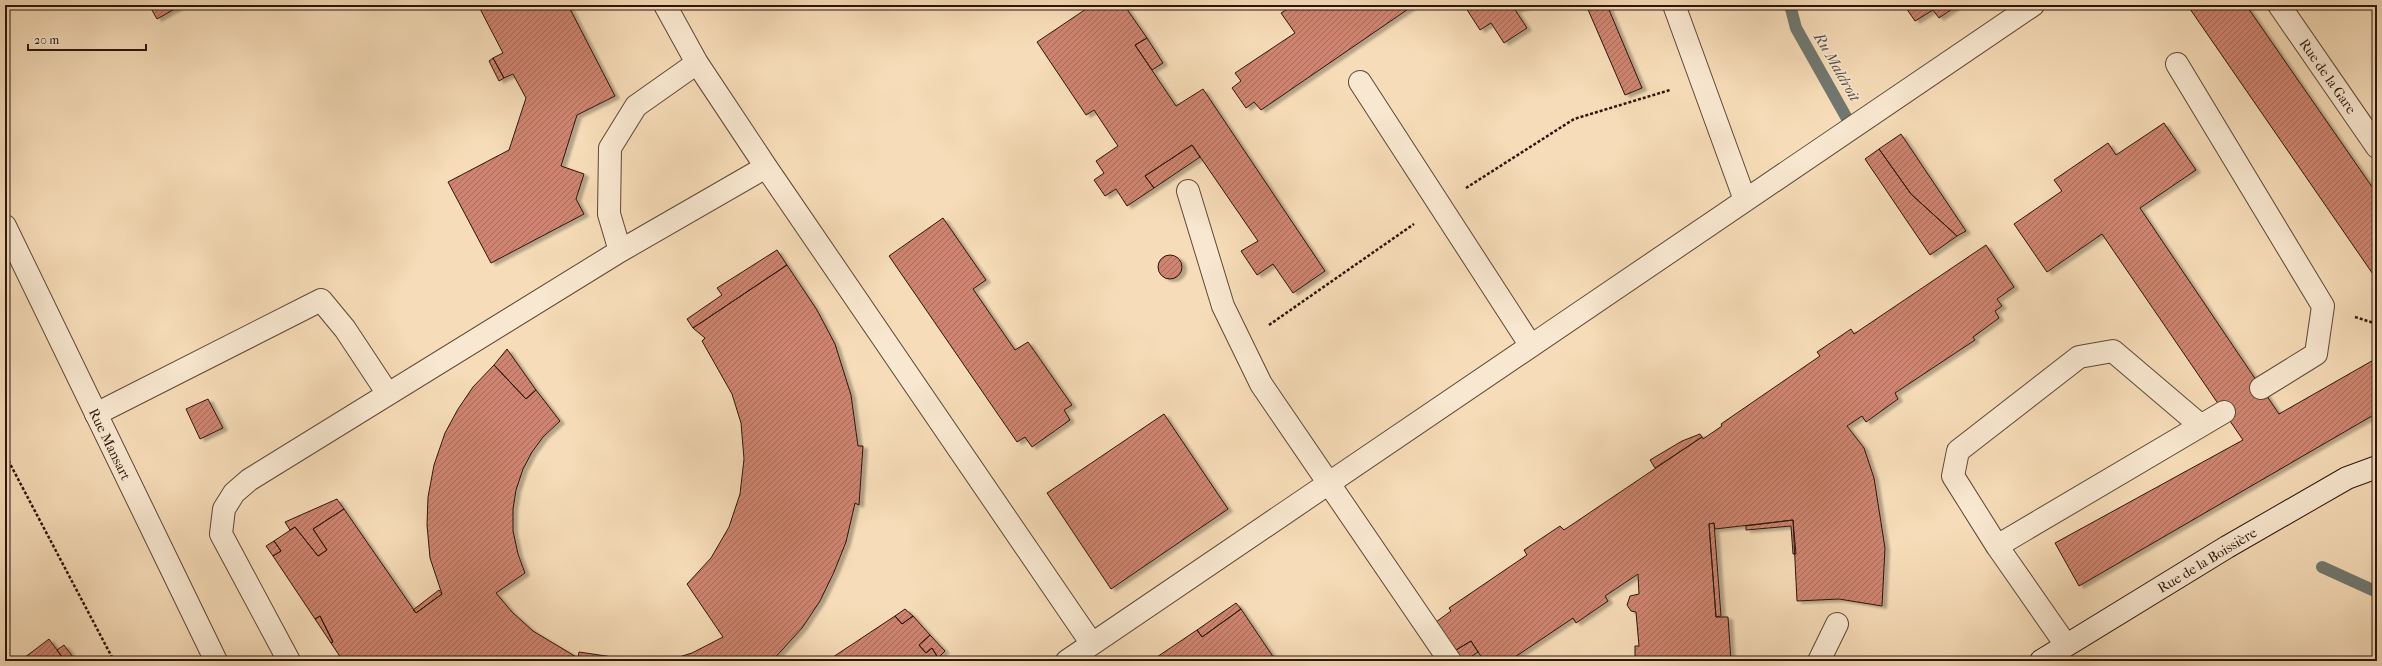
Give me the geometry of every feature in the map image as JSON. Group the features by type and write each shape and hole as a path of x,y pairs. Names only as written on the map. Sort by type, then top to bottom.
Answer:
{"street":[{"path":"665,5 697,63 766,167 1092,644"},
{"path":"1674,5 1745,200"},
{"path":"1067,661 2033,5"},
{"name":"Rue de la Gare","path":"2280,5 2377,146"},
{"path":"620,251 609,214 610,148 636,106 697,63"},
{"path":"2176,64 2323,306 2316,354 2261,388"},
{"path":"1360,82 1531,346"},
{"path":"289,661 221,534 224,508 234,494 249,480 620,251 766,167"},
{"path":"1188,191 1223,306 1261,384 1450,661"},
{"name":"Rue Mansart","path":"5,226 216,661"},
{"path":"96,414 321,300 345,329 388,394"},
{"path":"2066,645 1997,546 1953,476 1958,451 2079,357 2113,351 2200,425"},
{"path":"1997,546 2224,412"},
{"name":"Rue de la Boissière","path":"2041,661 2227,547 2340,482 2377,467"},
{"path":"1819,661 1837,624"}],"path":[{"path":"5,457 12,467 114,661"}],"building":[{"path":"149,5 171,5 173,10 157,19"},
{"path":"171,5 182,5 173,10"},
{"path":"478,5 568,5 615,96 577,115 561,166 584,174 576,199 584,214 491,263 448,182 509,150 526,98 513,74 504,78 493,58 503,53"},
{"path":"1092,5 1124,5 1147,38 1135,45 1176,106 1203,89 1325,271 1293,293 1273,264 1257,275 1241,251 1258,241 1192,145 1145,176 1154,188 1127,206 1116,189 1105,196 1094,180 1104,173 1096,161 1118,146 1094,110 1086,115 1037,42"},
{"path":"1294,5 1414,5 1261,110 1254,102 1246,108 1232,88 1241,81 1235,73 1295,33 1281,13"},
{"path":"1464,5 1512,5 1527,28 1504,43 1491,23 1480,30"},
{"path":"1512,5 1531,5 1515,10"},
{"path":"1586,5 1607,5 1642,88 1625,95"},
{"path":"1904,5 1958,5 1939,18 1933,10 1915,21"},
{"path":"2196,5 2246,5 2377,194 2377,280 2190,9"},
{"path":"1147,38 1163,63 1152,70 1135,45"},
{"path":"493,58 504,78 499,81 489,61"},
{"path":"2164,123 2196,170 2140,208 2279,414 2377,358 2377,413 2079,586 2055,543 2243,440 2102,234 2047,272 2014,224 2062,191 2054,180 2108,143 2116,155"},
{"path":"1901,134 1966,231 1957,236 1911,194 1879,149"},
{"path":"1192,145 1200,157 1154,188 1145,176"},
{"path":"1879,149 1911,194 1957,236 1930,255 1865,159"},
{"path":"943,218 986,280 973,289 1015,350 1028,342 1072,405 1064,410 1070,420 1032,447 1025,437 1017,442 889,256"},
{"path":"1986,245 2014,287 1997,299 2002,306 1995,311 1999,318 1973,337 1975,340 1895,393 1898,399 1866,422 1862,416 1847,426 1864,448 1874,478 1885,548 1882,606 1839,599 1797,601 1793,520 1715,529 1714,523 1709,524 1716,617 1728,617 1731,661 1635,661 1635,646 1639,646 1636,612 1631,611 1627,605 1630,596 1639,594 1638,574 1605,596 1608,601 1576,623 1573,618 1509,661 1484,661 1471,641 1456,650 1436,622 1451,611 1449,608 1527,555 1524,550 1560,526 1564,530 1702,437 1703,439 1722,426 1721,424 1820,356 1817,352 1851,329 1854,334"},
{"path":"777,250 787,265 693,328 687,319 722,295 717,288"},
{"path":"1170,255 1179,258 1182,267 1179,276 1170,279 1161,276 1158,267 1161,258"},
{"path":"787,265 817,310 835,344 851,395 858,446 863,446 859,505 855,503 846,542 820,601 802,628 772,661 666,661 692,653 723,637 687,584 711,558 729,527 740,494 744,459 741,423 732,394 702,341 705,338 693,328"},
{"path":"507,349 536,390 526,399 494,365"},
{"path":"494,365 526,399 536,390 560,421 543,437 532,452 523,469 516,490 513,509 513,531 518,554 525,573 496,593 512,612 533,631 578,658 579,652 640,661 343,661 331,643 333,642 320,616 315,619 273,556 281,551 274,541 295,527 318,556 327,550 313,529 344,509 416,613 442,594 430,558 427,525 428,497 434,465 445,433 458,409 473,387"},
{"path":"208,399 223,428 200,439 186,409"},
{"path":"1164,414 1228,509 1111,589 1047,493"},
{"path":"1700,434 1702,437 1655,468 1650,460 1682,441"},
{"path":"337,499 344,509 313,529 327,550 318,556 295,527 290,530 285,522"},
{"path":"1793,520 1796,554 1793,554 1791,526 1746,530 1746,526"},
{"path":"1714,523 1721,616 1716,617 1709,524"},
{"path":"274,541 281,551 273,556 266,546"},
{"path":"439,590 442,594 416,613 413,610"},
{"path":"1236,603 1241,609 1202,637 1197,630"},
{"path":"905,609 913,616 902,624 895,616"},
{"path":"1241,609 1276,661 1151,661 1197,630 1202,637"},
{"path":"320,616 333,642 331,643 315,619"},
{"path":"895,616 902,624 913,616 930,635 919,645 926,653 932,648 940,661 827,661"},
{"path":"930,635 945,651 938,658 932,648 926,653 919,645"},
{"path":"49,639 65,661 20,661"},
{"path":"1471,641 1478,652 1472,656 1475,661 1463,661 1456,650"},
{"path":"64,645 76,661 65,661 57,650"}],"waterway":[{"name":"Ru Maldroit","path":"1790,5 1796,28 1849,122"},
{"name":"Ru Maldroit","path":"2322,567 2377,592"}]}
